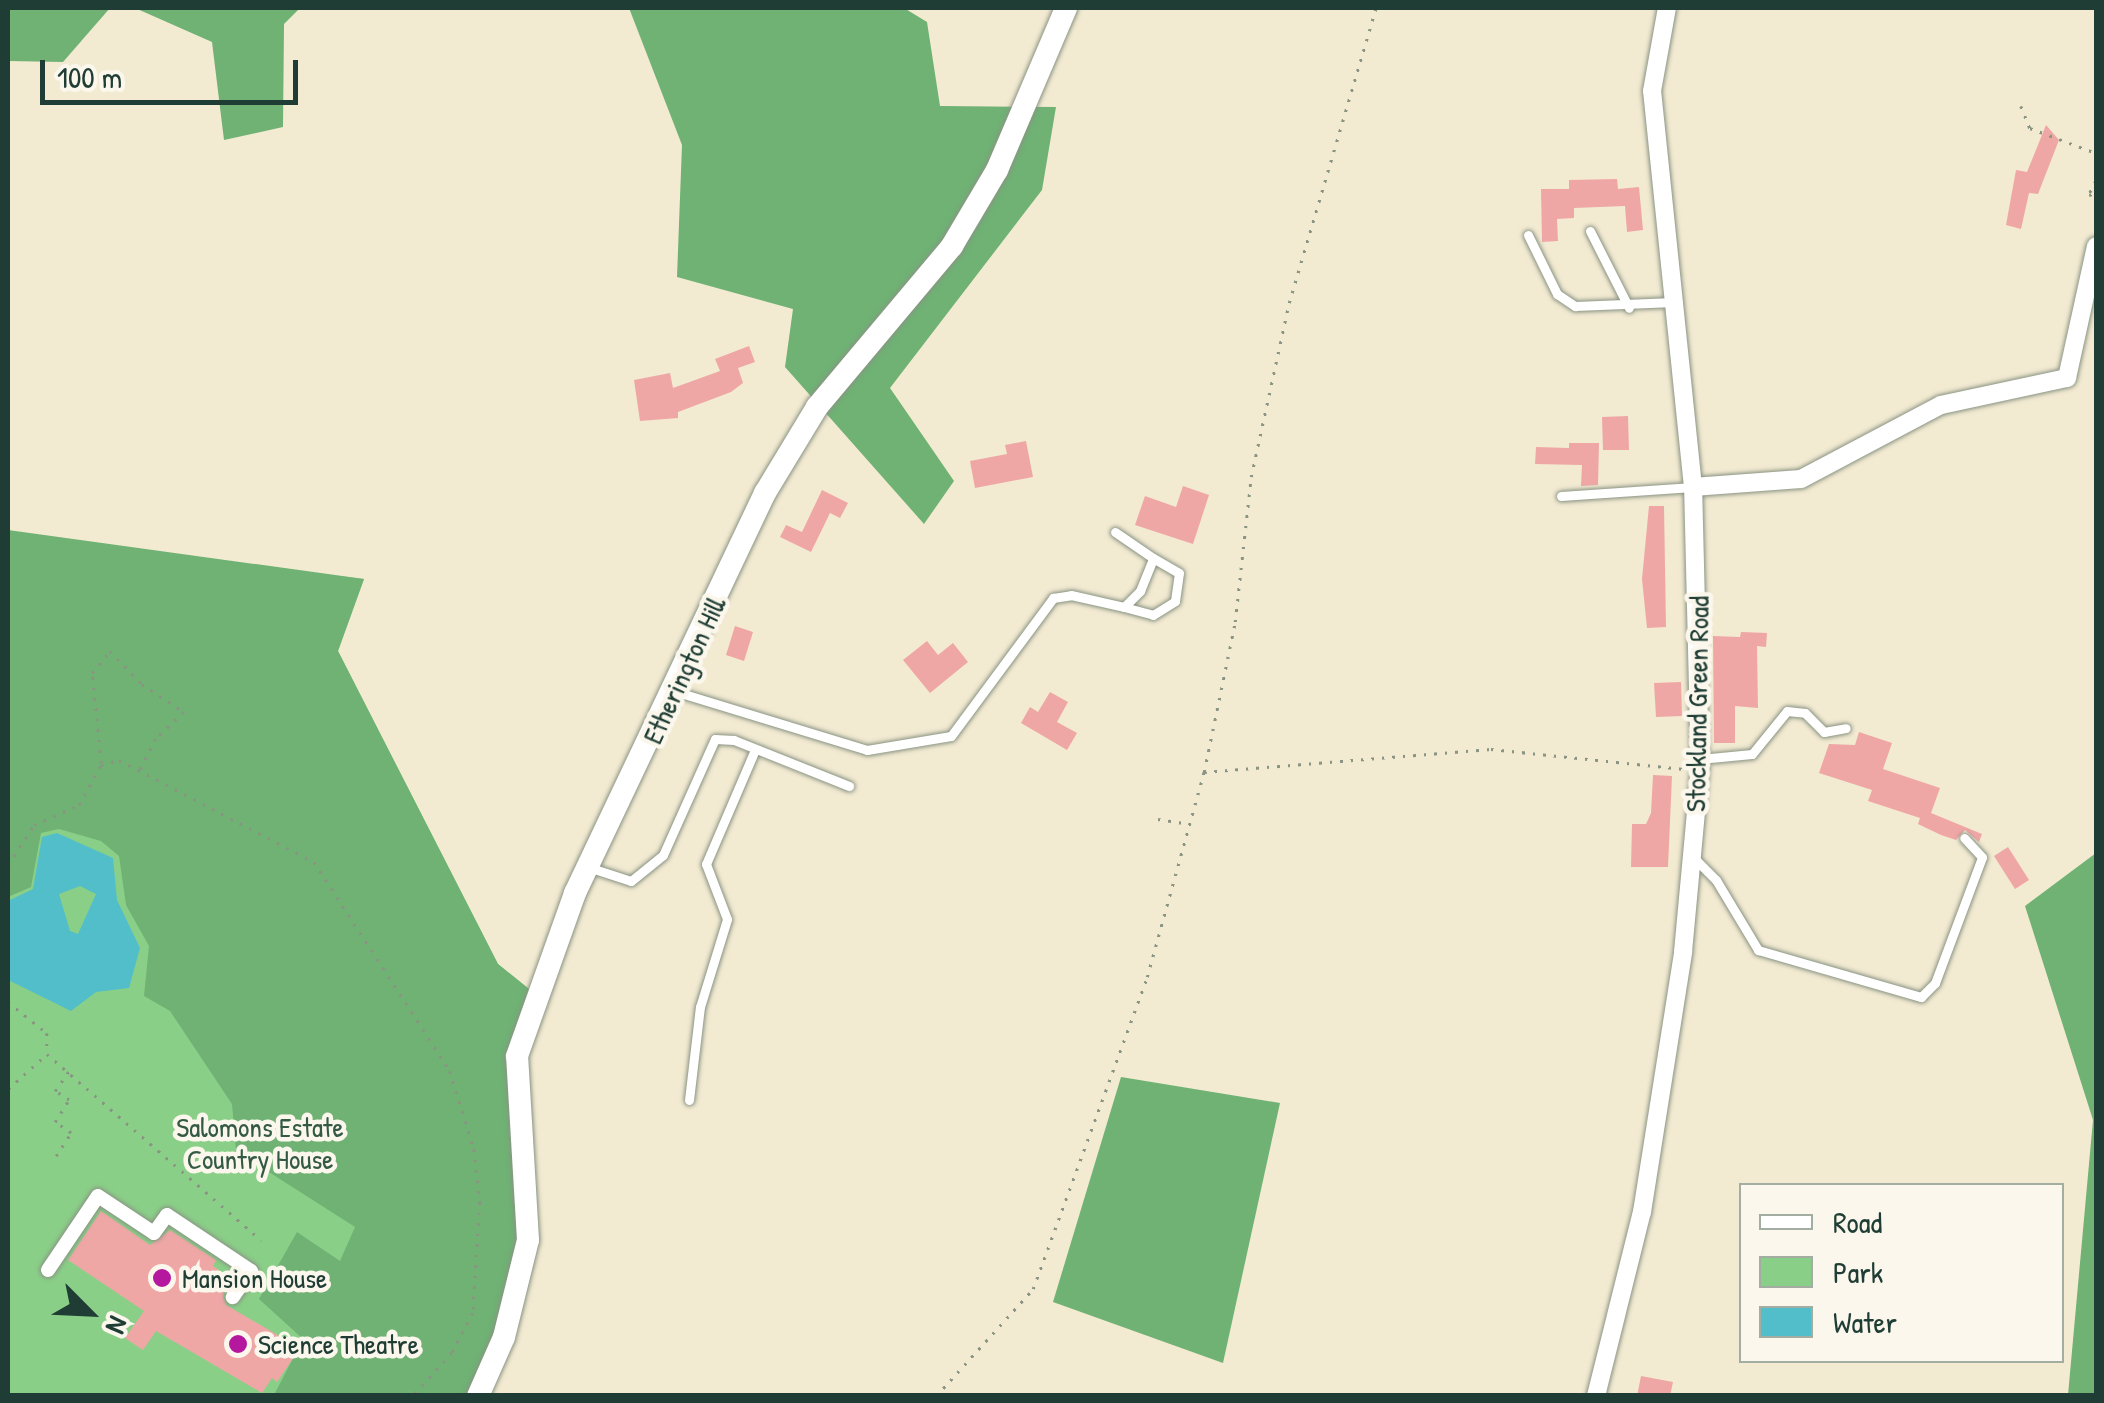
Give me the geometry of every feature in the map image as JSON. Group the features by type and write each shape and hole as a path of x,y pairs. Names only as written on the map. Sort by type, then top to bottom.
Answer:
{"street":[{"name":"Etherington Hill","path":"478,1396 504,1337 528,1240 517,1056 588,867 765,492 817,407 952,246 998,170 1066,8"},
{"name":"Stockland Green Road","path":"1596,1396 1642,1212 1693,858 1700,764 1693,487 1652,91 1668,8"},
{"path":"1693,487 1801,479 1941,405 2067,378 2096,246"},
{"path":"48,1270 98,1196 154,1233 167,1214 251,1271 233,1297"}],"lane":[{"path":"1590,231 1629,308"},
{"path":"1528,236 1557,294 1590,310 1674,302"},
{"path":"1561,496 1693,487"},
{"path":"674,691 867,750 951,736 1053,598 1071,595 1161,614 1175,601 1179,573 1115,532"},
{"path":"1124,607 1146,582 1153,558"},
{"path":"1700,764 1752,754 1787,711 1805,713 1824,732 1846,728"},
{"path":"588,867 631,881 662,855 715,738 849,786"},
{"path":"689,1100 700,1008 727,919 706,864 754,752"},
{"path":"1693,858 1716,880 1758,950 1921,997 1935,984 1982,857 1964,838"}],"path":[{"path":"936,1396 1020,1306 1047,1259 1110,1089 1204,772 1234,622 1251,476 1289,303 1376,8"},
{"path":"2021,106 2030,128 2096,153"},
{"path":"2096,180 2090,194 2096,193"},
{"path":"8,865 34,825 79,805 101,764 92,673 110,650 142,684 184,712 156,739 139,774"},
{"path":"1204,772 1490,748 1700,764"},
{"path":"101,764 118,760 314,862 450,1071 474,1149 480,1202 472,1313 452,1354 414,1396"},
{"path":"1158,819 1190,824"},
{"path":"8,1002 47,1034 47,1054 8,1088"},
{"path":"47,1054 70,1070 261,1240"},
{"path":"56,1156 71,1133 55,1122 69,1100 55,1092 70,1070"}],"green space":[{"path":"8,8 110,8 63,62 8,61"},
{"path":"135,8 300,8 284,24 283,127 224,140 212,42"},
{"path":"629,8 904,8 927,22 940,106 1056,107 1042,190 890,388 954,481 924,524 785,367 793,309 677,277 682,145"},
{"name":"Salomons Estate Country House","path":"8,530 364,579 338,651 498,964 529,989 521,1220 503,1311 469,1395 274,1395 303,1339 259,1299 297,1232 340,1261 355,1227 236,1151 232,1104 170,1011 144,996 149,946 126,905 119,856 101,841 59,829 41,833 31,887 8,897"},
{"name":"Salomons Estate Country House","path":"8,538 364,579 338,651 498,964 529,989 469,1395 8,1395"},
{"path":"2096,853 2096,1395 2068,1395 2093,1120 2025,906"},
{"path":"1121,1077 1280,1103 1223,1363 1053,1302"}],"water":[{"path":"57,833 113,858 117,900 140,948 129,988 96,992 71,1011 8,980 8,901 33,889 42,837","holes":["80,886 96,894 78,934 70,931 59,894"]}],"building":[{"path":"2046,125 2059,140 2038,194 2029,193 2021,229 2006,225 2016,170 2027,172"},
{"path":"1617,179 1618,189 1639,187 1643,230 1627,232 1625,206 1574,208 1574,218 1557,219 1558,241 1542,242 1541,189 1569,189 1569,180"},
{"path":"749,346 755,362 738,368 743,383 731,392 678,412 678,418 640,421 634,380 670,373 673,388 720,371 715,359"},
{"path":"1628,416 1629,450 1603,450 1602,417"},
{"path":"1026,441 1033,477 975,488 970,461 1007,454 1005,445"},
{"path":"1569,443 1599,443 1598,485 1581,486 1582,465 1535,464 1536,447 1569,448"},
{"path":"1183,486 1209,495 1193,544 1135,525 1145,496 1176,507"},
{"path":"822,490 848,503 840,518 830,513 811,552 780,537 786,525 802,532"},
{"path":"1649,506 1664,506 1666,627 1647,628 1642,579"},
{"path":"735,626 753,632 744,661 726,655"},
{"path":"1741,632 1767,633 1766,647 1757,646 1758,708 1735,706 1735,743 1714,743 1713,636 1740,637"},
{"path":"927,641 938,655 953,643 968,662 930,693 903,660"},
{"path":"1681,682 1682,716 1656,717 1654,683"},
{"path":"1050,692 1068,702 1057,722 1077,733 1067,750 1021,723 1030,707 1038,712"},
{"path":"1859,732 1892,743 1883,769 1940,788 1931,813 1982,834 1979,842 1965,830 1956,840 1941,835 1918,824 1920,818 1868,801 1872,790 1819,773 1829,744 1855,745"},
{"path":"1653,775 1672,776 1668,867 1631,867 1632,824 1646,824 1651,813"},
{"path":"2008,847 2029,880 2015,889 1994,856"},
{"name":"Mansion House","path":"101,1211 150,1245 170,1230 216,1260 213,1266 232,1279 223,1295 226,1305 300,1348 277,1382 272,1378 262,1393 156,1331 143,1350 125,1338 144,1311 68,1260"},
{"path":"1641,1376 1673,1382 1670,1396 1637,1396"}],"place":[{"name":"Mansion House","path":"162,1278"},
{"name":"Science Theatre","path":"238,1344"}]}
